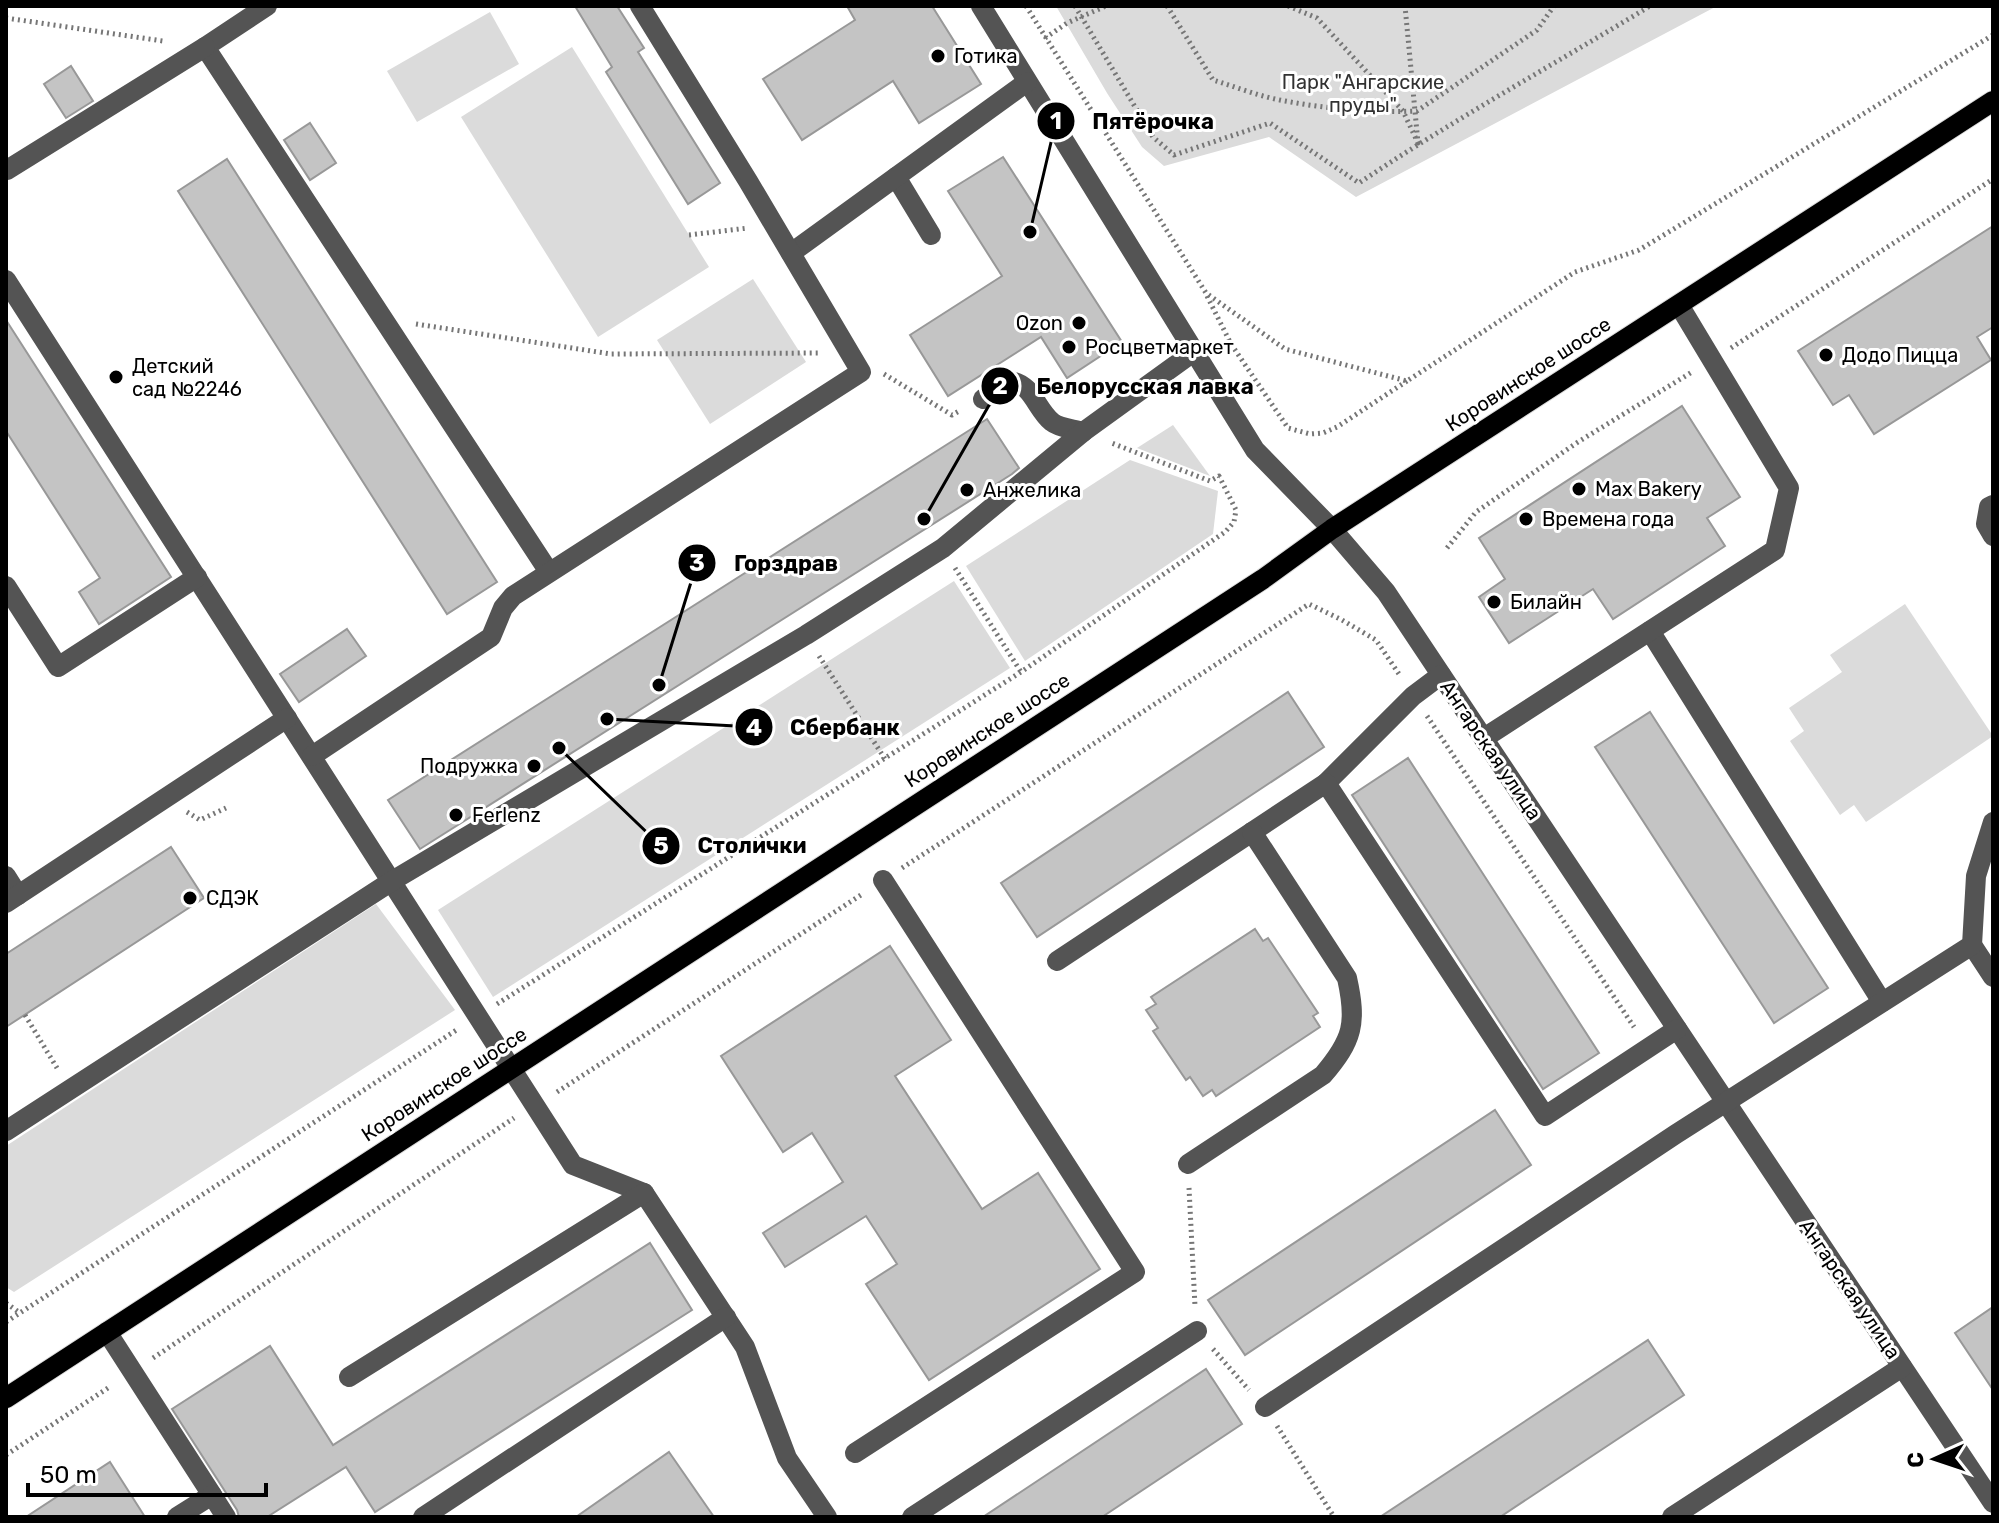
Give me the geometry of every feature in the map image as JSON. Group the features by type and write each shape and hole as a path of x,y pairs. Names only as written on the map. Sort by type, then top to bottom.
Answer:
{"main road":[{"name":"Коровинское шоссе","path":"6,1398 1263,579 1332,529 1993,101"}],"street":[{"path":"6,168 267,6"},
{"path":"312,756 486,640 494,632 507,602 549,572 861,372 640,6"},
{"name":"Ангарская улица","path":"981,6 1255,450 1332,529 1386,592 1993,1503"},
{"path":"205,47 549,572"},
{"path":"791,253 1027,82"},
{"path":"896,177 931,235"},
{"path":"6,280 573,1165 644,1193 745,1347 787,1458 827,1517"},
{"path":"1484,738 1775,550 1789,488 1679,305"},
{"path":"6,1131 392,881 806,635 943,548 1083,432 1195,351"},
{"path":"983,399 1011,381 1019,383 1026,387 1053,423 1083,432"},
{"path":"1993,505 1989,507 1986,524 1993,536"},
{"path":"6,586 58,667 197,577"},
{"path":"1650,631 1882,1002"},
{"path":"1057,961 1326,783 1413,696 1441,675"},
{"path":"6,876 12,899 287,718"},
{"path":"1326,783 1545,1116 1677,1029"},
{"path":"1993,822 1976,876 1972,945 1993,977"},
{"path":"1188,1164 1323,1075 1340,1055 1350,1031 1353,1006 1347,978 1252,832"},
{"path":"855,1453 1135,1272 883,880"},
{"path":"1265,1407 1726,1102 1972,945"},
{"path":"349,1377 644,1193"},
{"path":"423,1517 726,1317"},
{"path":"912,1517 1197,1331"},
{"path":"107,1332 226,1517"},
{"path":"1672,1517 1902,1367"},
{"path":"177,1517 212,1495"}],"path":[{"path":"1026,6 1206,293 1231,344 1288,428 1310,434 1337,427 1575,272 1639,250 1993,35"},
{"path":"1075,6 1153,137 1174,155 1270,123 1359,183 1418,143 1650,6"},
{"path":"1045,38 1067,23 1106,6"},
{"path":"1167,6 1213,80 1283,101 1342,109 1403,111 1417,111 1537,30 1554,6"},
{"path":"1288,6 1317,18 1403,111 1418,143"},
{"path":"1405,6 1418,143"},
{"path":"6,18 205,47"},
{"path":"689,235 773,225"},
{"path":"1206,293 1285,349 1407,381"},
{"path":"383,319 611,354 850,353 952,415 983,399"},
{"path":"6,1322 479,1015 1021,672 1225,532 1234,522 1236,510 1219,476 1210,481 1083,432"},
{"path":"943,548 1021,672"},
{"path":"6,1455 501,1126 1309,604 1376,640 1648,1048"},
{"path":"806,635 885,759"},
{"path":"25,1015 69,1090"},
{"path":"1188,1164 1197,1331"},
{"path":"6,1303 20,1313"}],"green space":[{"name":"Парк \"Ангарские пруды\"","path":"1056,6 1717,6 1356,197 1269,137 1164,166 1142,147"},
{"path":"490,12 519,64 417,122 387,71"},
{"path":"572,47 709,267 598,337 461,117"},
{"path":"753,279 806,362 710,424 657,340"},
{"path":"1173,425 1210,476 1137,448"},
{"path":"1130,460 1218,491 1213,534 1025,661 966,566"},
{"path":"954,581 1010,668 493,997 438,910"},
{"path":"1905,604 1993,736 1866,822 1854,805 1840,815 1790,741 1804,731 1789,708 1842,672 1830,655"},
{"path":"376,904 455,1010 14,1292 6,1287 6,1146"}],"building":[{"path":"575,6 617,6 644,48 638,52 720,183 688,204 606,72 612,67"},
{"path":"847,6 932,6 981,84 919,123 893,81 802,140 763,79 855,20"},
{"path":"71,66 93,101 66,118 44,84"},
{"path":"310,123 336,163 310,180 284,140"},
{"path":"1003,157 1122,342 1067,378 1041,337 948,396 910,335 1002,276 948,191"},
{"path":"227,159 497,582 447,614 178,191"},
{"path":"1993,226 1993,327 1977,337 1991,360 1874,434 1849,395 1833,405 1798,351"},
{"path":"6,320 171,577 99,624 79,592 100,578 6,431"},
{"path":"1682,406 1740,497 1707,518 1725,546 1613,619 1593,589 1509,643 1479,597 1505,579 1479,538"},
{"path":"987,419 1019,468 1012,474 420,849 388,800"},
{"path":"347,629 366,656 299,702 280,674"},
{"path":"1288,692 1324,747 1037,937 1001,883"},
{"path":"1650,712 1828,988 1774,1023 1595,747"},
{"path":"1408,758 1599,1053 1543,1089 1352,795"},
{"path":"171,847 204,898 6,1027 6,954"},
{"path":"1255,929 1263,941 1268,938 1318,1013 1313,1016 1320,1027 1216,1096 1212,1090 1203,1096 1190,1077 1186,1080 1153,1031 1158,1028 1146,1010 1156,1004 1151,997"},
{"path":"890,946 951,1040 895,1076 982,1209 1038,1173 1100,1269 929,1380 866,1284 897,1264 866,1216 785,1267 763,1233 843,1182 812,1133 783,1152 721,1056"},
{"path":"1495,1110 1531,1165 1245,1355 1208,1300"},
{"path":"650,1243 692,1310 375,1512 346,1467 267,1517 239,1517 172,1409 270,1346 333,1445"},
{"path":"1993,1307 1993,1390 1955,1333"},
{"path":"1648,1340 1684,1395 1500,1517 1380,1517"},
{"path":"1206,1369 1242,1424 1102,1517 983,1517"},
{"path":"669,1452 714,1517 576,1517"},
{"path":"110,1462 145,1517 26,1517"}],"place":[{"name":"Готика","path":"938,56"},
{"name":"Пятёрочка","path":"1030,232"},
{"name":"Ozon","path":"1079,323"},
{"name":"Росцветмаркет","path":"1069,347"},
{"name":"Додо Пицца","path":"1826,355"},
{"name":"Детский сад №2246","path":"116,377"},
{"name":"Max Bakery","path":"1579,489"},
{"name":"Анжелика","path":"967,490"},
{"name":"Белорусская лавка","path":"924,519"},
{"name":"Времена года","path":"1526,519"},
{"name":"Билайн","path":"1494,602"},
{"name":"Горздрав","path":"659,685"},
{"name":"Сбербанк","path":"607,719"},
{"name":"Столички","path":"559,748"},
{"name":"Подружка","path":"534,766"},
{"name":"Ferlenz","path":"456,815"},
{"name":"СДЭК","path":"190,898"}]}
